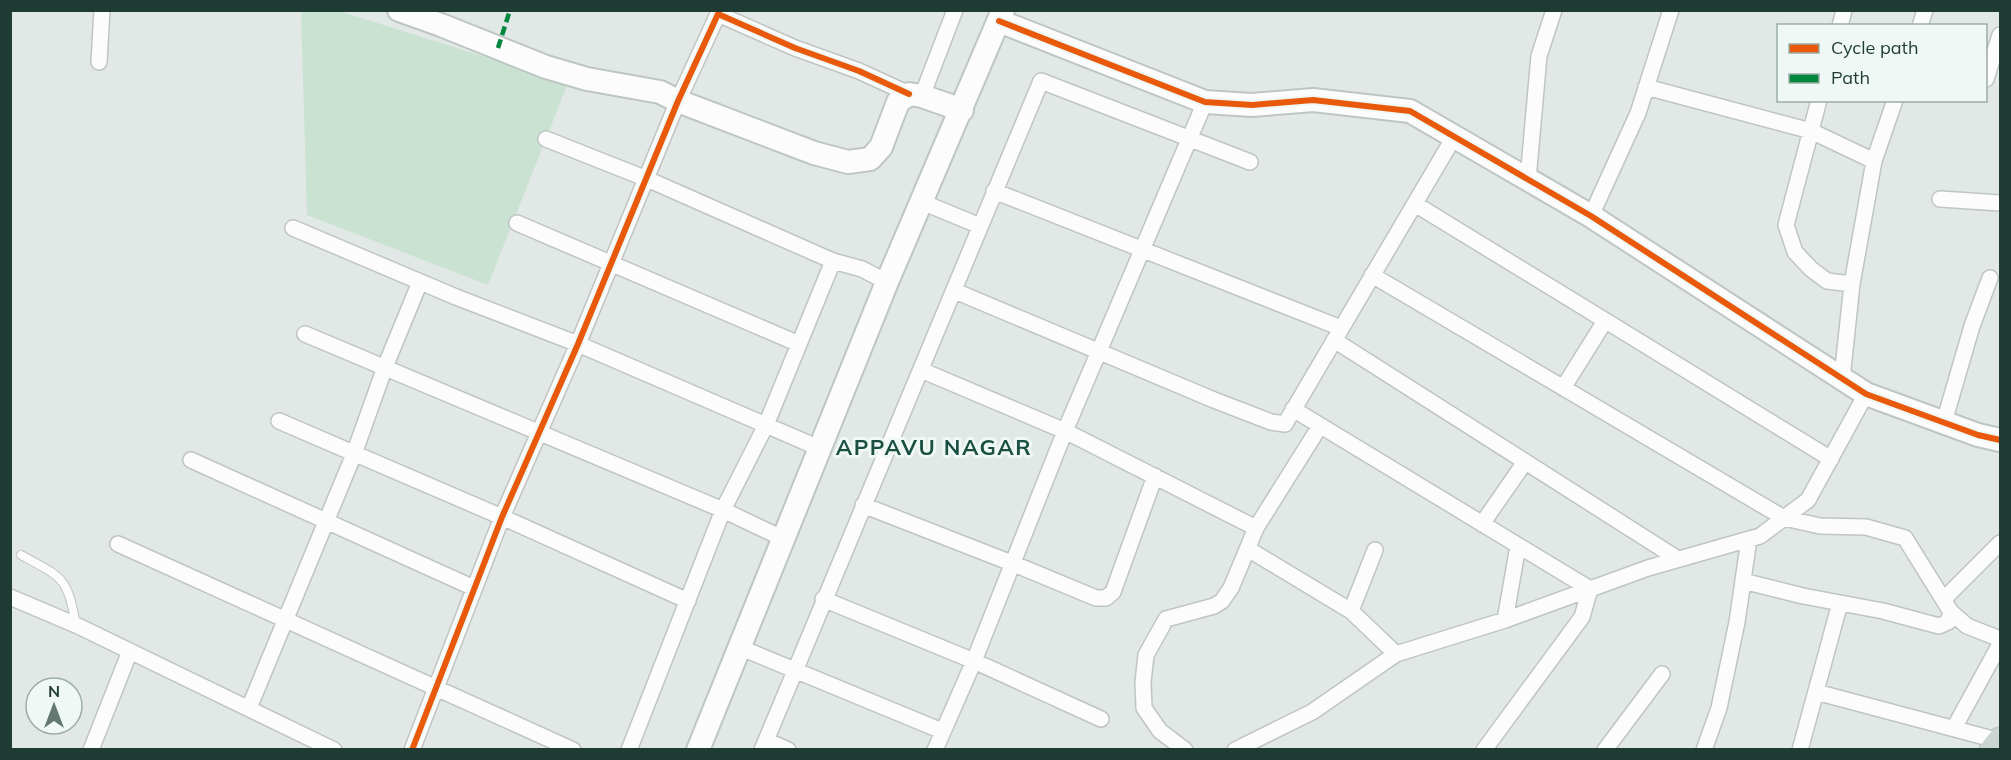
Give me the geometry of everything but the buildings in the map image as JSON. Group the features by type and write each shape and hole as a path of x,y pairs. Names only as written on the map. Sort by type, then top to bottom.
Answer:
{"street":[{"path":"99,62 102,10"},
{"path":"399,10 546,67 587,79 660,92 814,153 848,162 870,159 881,147 898,102 915,95 955,10"},
{"path":"1528,180 1539,56 1554,10"},
{"path":"1590,216 1638,113 1671,10"},
{"path":"412,750 502,517 578,344 714,12 795,48 859,71 915,95 962,110"},
{"path":"698,750 887,282 1001,16 1205,102 1252,105 1313,100 1410,111 1590,216 1866,394 1978,435 2001,440"},
{"path":"1987,76 2001,35"},
{"path":"788,750 764,745 1041,81 1188,140 1250,162"},
{"path":"1646,87 1811,131 1874,161"},
{"path":"934,750 974,661 1065,431 1205,102"},
{"path":"1818,102 1786,225 1795,252 1811,269 1827,281 1852,284"},
{"path":"1842,378 1852,284 1874,161 1894,102"},
{"path":"955,291 1099,353 1271,422 1285,424 1454,137"},
{"path":"546,139 647,179 832,261 862,269 887,282"},
{"path":"994,191 1143,250 1337,334 1525,462 1678,559"},
{"path":"1940,199 2001,203"},
{"path":"922,202 980,226"},
{"path":"1415,204 1831,459"},
{"path":"517,224 799,344"},
{"path":"293,228 420,282 578,344 819,448"},
{"path":"629,750 723,510 766,425 832,261"},
{"path":"1372,275 1784,518 1820,526 1866,527 1905,538 1947,605 1967,626 2001,639"},
{"path":"1944,422 1972,327 1990,278"},
{"path":"249,708 354,454 385,368 420,282"},
{"path":"1563,388 1605,321"},
{"path":"305,334 723,510 782,538"},
{"path":"921,370 1065,431 1256,528"},
{"path":"1235,750 1312,712 1396,654 1505,621 1648,568 1760,536 1808,500 1866,394"},
{"path":"1293,409 1590,590"},
{"path":"279,421 502,517 688,601"},
{"path":"1185,750 1160,731 1144,708 1143,681 1146,655 1166,620 1214,606 1222,601 1231,588 1256,528 1320,426"},
{"path":"191,459 474,588"},
{"path":"1482,524 1525,462"},
{"path":"863,505 1096,598 1106,598 1113,592 1155,476"},
{"path":"1704,750 1719,708 1737,622 1749,539"},
{"path":"1743,581 1939,626 1948,622 1947,605 2001,543"},
{"path":"118,544 573,750"},
{"path":"1505,621 1518,546"},
{"path":"1248,549 1351,611 1396,654"},
{"path":"1351,611 1375,550"},
{"path":"1484,750 1582,617 1590,590"},
{"path":"10,597 76,625 334,750"},
{"path":"823,599 974,661 1101,719"},
{"path":"1800,750 1840,603"},
{"path":"1953,728 2001,644"},
{"path":"739,647 942,731"},
{"path":"91,750 130,651"},
{"path":"1605,750 1662,674"},
{"path":"1816,692 1953,728 1998,743"}],"lane":[{"path":"21,555 55,573 65,585 70,594 76,625"}],"green space":[{"path":"301,11 339,11 568,83 488,285 307,215"}],"marked path":[{"path":"498,48 510,10"}],"cycle path":[{"path":"412,750 502,517 578,344 678,101 718,14 795,48 859,71 909,94"},
{"path":"999,21 1205,102 1252,105 1313,100 1410,111 1591,216 1866,394 1978,435 2000,440"}],"district":[{"name":"APPAVU NAGAR","path":"934,447"}]}
